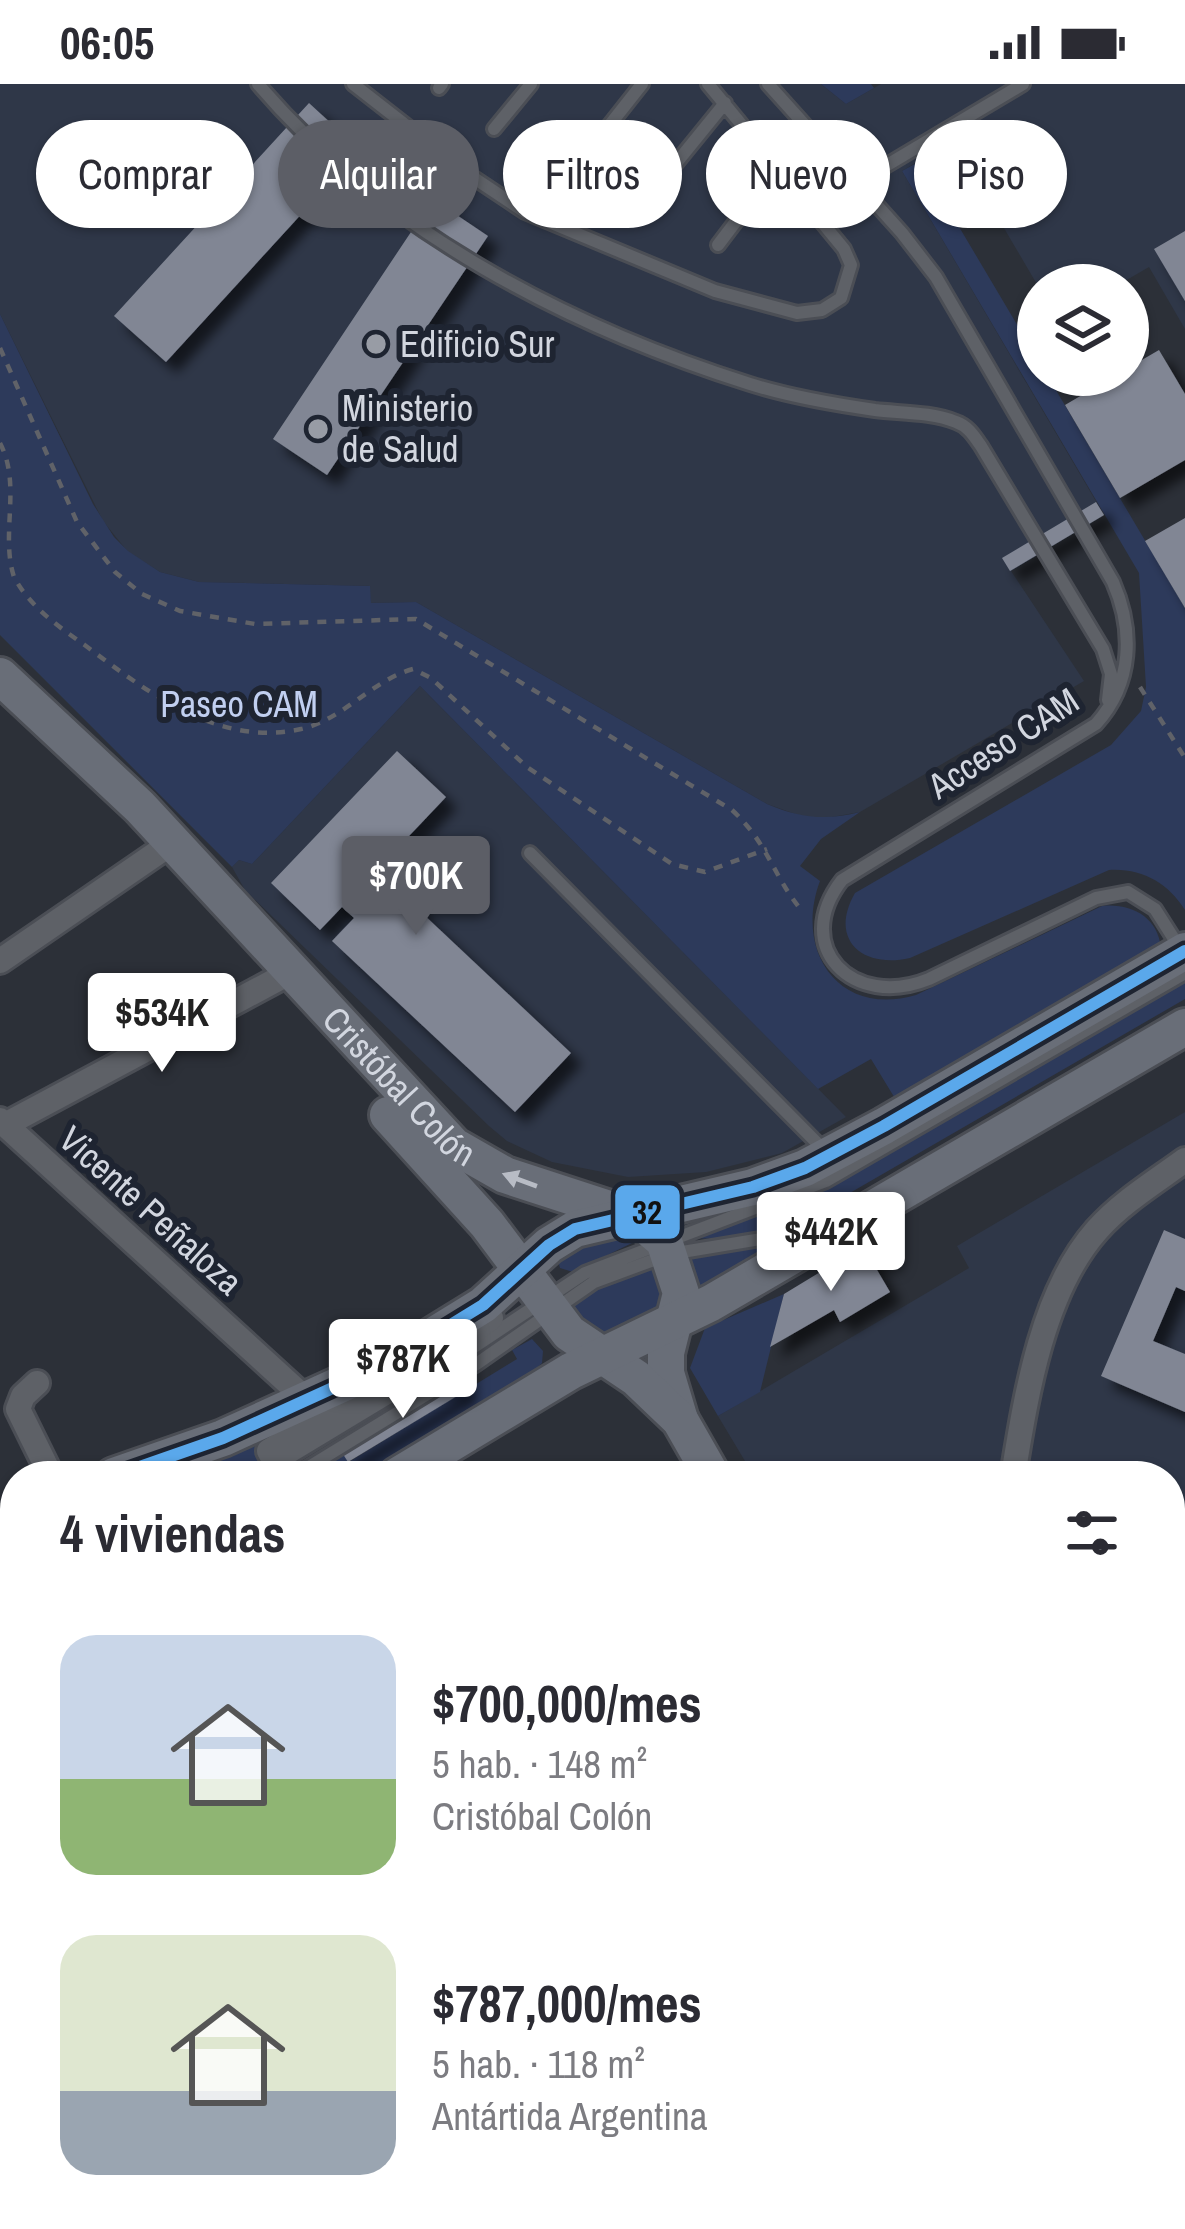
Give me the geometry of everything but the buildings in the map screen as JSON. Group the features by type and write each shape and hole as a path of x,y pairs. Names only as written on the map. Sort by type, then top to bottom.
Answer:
{"main road":[{"name":"Cristóbal Colón","path":"0,676 112,779 163,849 280,978 512,1257 569,1333 636,1378 680,1420"},
{"name":"Cristóbal Colón","path":"0,710 96,797 163,849"},
{"path":"157,1461 308,1401 416,1347 483,1305 512,1257 587,1224 753,1187 830,1156 1184,959"},
{"name":"Cristóbal Colón","path":"280,978 454,1145 505,1175 647,1224 667,1247 681,1293 665,1363 680,1420 703,1461"},
{"path":"430,1461 599,1355 726,1294 1185,1027"},
{"path":"190,1461 223,1438"}],"street":[{"path":"0,961 163,849"},
{"path":"3,1123 280,978"},
{"name":"Vicente Peñaloza","path":"3,1123 308,1401"},
{"path":"1015,1461 1043,1335 1066,1272 1114,1212 1185,1160"},
{"path":"272,1461 433,1364 491,1318 272,1461"},
{"path":"37,1382 22,1396 18,1409 44,1461"}],"lane":[{"path":"259,84 299,128 382,198 467,258 568,312 754,386 962,424 981,446 1103,649 1111,674 1106,712"},
{"path":"353,84 525,212 715,291 797,313 822,310 842,298 851,265 830,228"},
{"path":"494,129 531,84"},
{"path":"614,120 642,84"},
{"path":"708,84 739,120"},
{"name":"Acceso CAM","path":"768,84 800,120"},
{"path":"890,163 1023,84"},
{"path":"682,156 725,103"},
{"name":"Acceso CAM","path":"890,223 936,278 1113,581 1128,626 1128,650 1124,675 1106,712 1075,740 842,880 825,912 828,948 840,968 861,983 901,989 1096,898 1128,892 1155,909 1184,959"},
{"path":"718,245 731,228"},
{"path":"530,853 830,1156"},
{"path":"318,1461 475,1365 585,1273 667,1247 826,1180 1184,959"},
{"path":"667,1247 773,1237 838,1209"},
{"path":"273,1461 434,1374 547,1306"}],"path":[{"path":"0,348 77,522 115,572 142,594 180,611 255,624 416,619 717,799 747,823 767,849 786,890 803,912"},
{"path":"0,443 8,472 4,544 14,578 55,624 168,705 223,724 278,732 300,730 334,716 406,670 419,670 527,767 672,865 705,872 767,849"},
{"path":"1137,701 1140,687 1185,758"},
{"path":"801,925 807,900"}],"shaded area":[{"path":"0,84 821,84 846,104 881,84 1185,84 1185,329 1149,264 1025,264 1004,228 1067,228 1067,120 914,120 914,164 902,171 914,191 914,228 935,228 1017,367 1017,396 1034,396 1104,515 1011,571 1084,681 860,812 821,819 767,804 416,602 371,603 369,586 199,582 160,572 128,552 103,521 0,314"},
{"path":"420,686 846,1117 782,1153 706,1172 628,1177 552,1162 507,1141 489,1126 245,890 232,867 239,860 252,864"},
{"path":"1185,1112 1185,1461 745,1461 718,1416 969,1268 957,1246"}],"green space":[{"path":"821,84 871,84 874,88 846,104"},
{"path":"914,164 914,191 902,171"},
{"path":"936,228 960,228 1017,325 1017,366"},
{"name":"Paseo CAM","path":"0,314 93,504 114,537 160,572 199,582 370,586 371,603 416,602 767,804 813,817 860,812 821,839 800,866 820,881 813,931 818,953 844,987 864,997 888,1000 916,995 1102,906 1141,914 1155,928 1161,948 899,1105 871,1059 818,1089 420,686 252,864 239,860 232,867 0,635"},
{"path":"1035,396 1059,396 1185,608 1185,910 1153,879 1109,870 910,958 865,955 848,937 846,925 855,893 1111,745 1141,711 1146,687 1139,573"},
{"path":"1185,981 1185,999 817,1212 758,1233 696,1238 836,1184"},
{"path":"622,1230 635,1237 632,1243 573,1272 560,1268 558,1260 568,1247"},
{"path":"811,1234 692,1303 687,1259"},
{"path":"657,1270 669,1284 658,1312 631,1326 603,1332 570,1308 598,1288"},
{"path":"784,1294 760,1392 718,1416 690,1368 705,1328"},
{"path":"532,1339 543,1351 542,1363 517,1388 395,1461 351,1461 517,1359 512,1350"},
{"path":"389,1380 269,1461 213,1461 258,1445"}],"transit line":[{"name":"32","path":"157,1461 223,1438 392,1361 483,1305 549,1245 575,1229 753,1187 805,1168 1185,951"}],"place":[{"name":"Edificio Sur","path":"376,344"},
{"name":"Ministerio de Salud","path":"318,429"}]}
